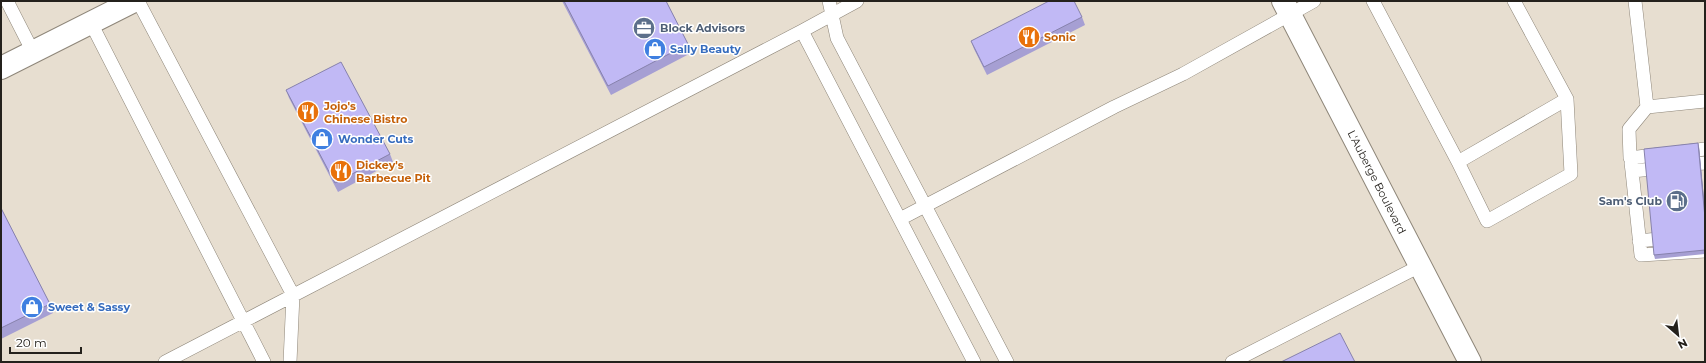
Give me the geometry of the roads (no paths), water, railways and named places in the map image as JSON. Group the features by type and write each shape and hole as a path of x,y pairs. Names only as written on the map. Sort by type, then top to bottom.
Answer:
{"street":[{"path":"1,68 134,1"},
{"name":"L'Auberge Boulevard","path":"1287,7 1470,362"}],"lane":[{"path":"7,1 33,52"},
{"path":"138,1 292,295 290,362"},
{"path":"829,1 837,38 1007,362"},
{"path":"165,362 857,1"},
{"path":"900,219 1114,107 1183,74 1287,7 1314,1"},
{"path":"1373,1 1458,162 1487,221 1571,174 1567,99 1514,1"},
{"path":"1635,1 1647,107"},
{"path":"91,23 264,362"},
{"path":"802,31 974,362"},
{"path":"1458,162 1567,99"},
{"path":"1705,101 1647,107 1629,129 1630,158 1641,255 1705,251"},
{"path":"1630,158 1705,150"},
{"path":"1632,171 1705,163"},
{"path":"1634,195 1649,193"},
{"path":"1638,224 1652,222"},
{"path":"1640,241 1705,234"},
{"path":"1232,362 1420,266"}],"place":[{"name":"Block Advisors","path":"644,28"},
{"name":"Sonic","path":"1029,37"},
{"name":"Sally Beauty","path":"655,49"},
{"name":"Jojo's Chinese Bistro","path":"308,112"},
{"name":"Wonder Cuts","path":"322,139"},
{"name":"Dickey's Barbecue Pit","path":"341,171"},
{"name":"Sam's Club","path":"1677,201"},
{"name":"Sweet & Sassy","path":"32,307"}]}
